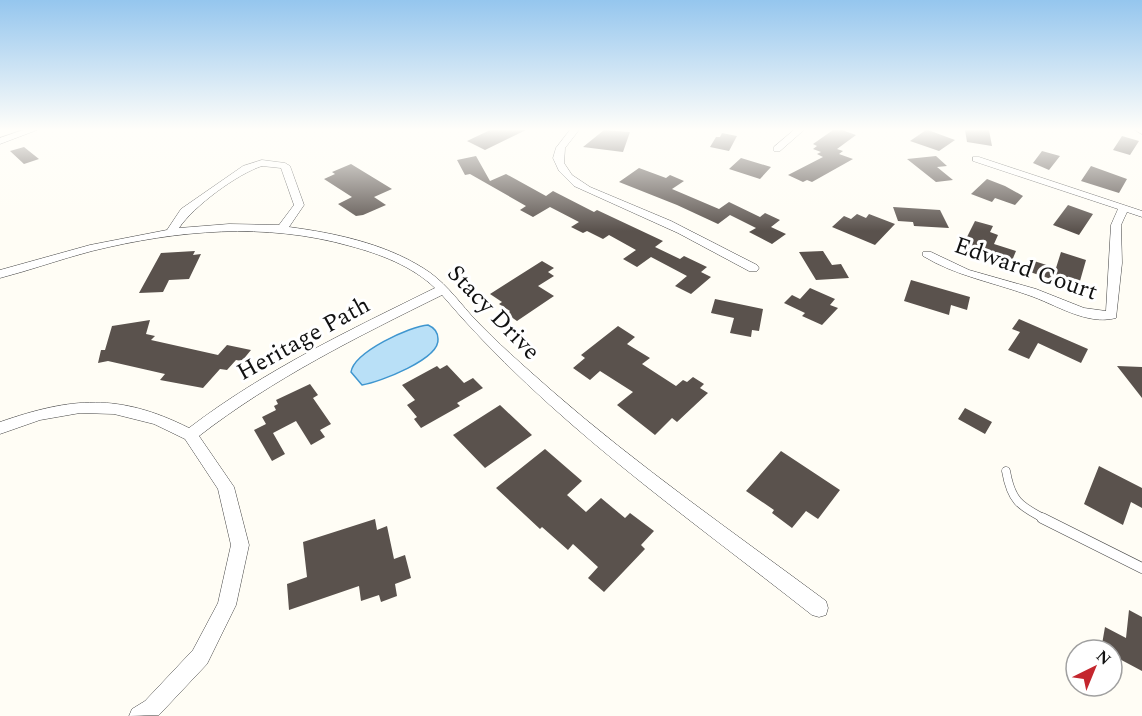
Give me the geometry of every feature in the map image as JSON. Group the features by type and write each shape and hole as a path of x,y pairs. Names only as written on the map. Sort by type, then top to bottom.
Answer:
{"street":[{"path":"172,230 186,211 246,168 261,163"},
{"path":"265,163 285,166 299,205 282,228"},
{"path":"560,163 562,170 579,185 699,238 753,268"},
{"path":"989,163 1142,214"},
{"name":"Edward Court","path":"927,254 944,265 1032,292 1083,313 1097,316 1112,315 1116,225 1124,208"},
{"name":"Stacy Drive","path":"0,274 67,253 172,230 244,226 282,228 321,234 398,258 433,279 523,375 581,425 819,608"},
{"name":"Heritage Path","path":"190,435 217,413 288,367 442,290"},
{"path":"0,428 39,414 80,407 114,408 147,416 190,435 226,488 240,545 227,605 200,657 150,713"}],"lane":[{"path":"1006,471 1010,493 1024,509 1142,568"}],"water":[{"path":"428,325 436,330 438,339 436,347 420,362 362,385 351,372 354,364 362,356 384,341"}],"building":[{"path":"459,163 480,163 490,181 506,174 546,196 553,191 594,212 597,210 663,241 655,247 680,259 684,256 707,267 701,272 711,277 691,294 675,286 687,276 651,257 637,267 623,259 636,250 609,235 603,239 587,231 583,233 571,227 579,222 550,207 533,217 520,210 526,206 470,174 465,175"},
{"path":"735,163 759,163 771,167 760,179 729,169"},
{"path":"811,163 845,163 812,182 807,180 803,182 788,175"},
{"path":"913,163 944,163 947,166 937,167 953,180 936,182"},
{"path":"1034,163 1054,163 1049,170"},
{"path":"351,164 392,189 374,197 386,205 356,216 338,204 352,197 324,179 335,174 332,172"},
{"path":"1091,166 1127,179 1119,193 1081,181"},
{"path":"639,168 666,178 670,175 684,181 672,189 719,209 729,202 760,217 765,213 780,220 771,227 786,234 772,244 749,232 756,228 730,215 718,224 619,182"},
{"path":"987,179 1023,196 1015,205 995,198 992,202 971,194"},
{"path":"1068,205 1093,214 1079,235 1053,225"},
{"path":"893,207 940,210 949,228 914,226 913,222 898,221"},
{"path":"857,214 866,218 869,214 895,224 875,245 832,227 844,216 851,219"},
{"path":"975,221 993,226 990,232 998,235 994,244 1016,251 1011,263 962,247"},
{"path":"195,251 193,255 201,254 189,279 169,280 163,292 139,293 161,253"},
{"path":"823,251 832,265 841,264 849,278 816,280 799,252"},
{"path":"1061,252 1086,260 1078,288 1030,272 1034,261 1056,268"},
{"path":"542,261 554,268 548,272 554,276 538,286 554,296 517,321 507,314 510,311 499,304 502,302 490,294"},
{"path":"911,280 970,297 967,310 951,305 949,315 904,301"},
{"path":"810,288 835,299 830,305 838,308 822,325 802,316 805,313 784,303 792,295 800,299"},
{"path":"715,299 763,309 759,331 752,330 751,337 730,333 734,318 711,313"},
{"path":"1019,319 1088,349 1081,363 1038,343 1029,359 1008,350 1020,332 1012,329"},
{"path":"150,320 146,334 155,336 151,340 218,355 227,345 251,350 242,361 236,360 227,370 220,369 203,388 160,380 165,374 108,361 98,363 101,350 105,350 112,326"},
{"path":"618,326 635,337 627,344 650,358 642,364 676,386 683,380 687,382 693,377 704,384 700,388 708,393 677,422 672,418 655,435 617,405 633,392 600,371 590,380 573,368 585,358 581,355"},
{"path":"447,365 464,383 473,378 483,388 457,403 460,406 421,428 414,419 417,417 407,405 415,400 402,385 437,366 440,369"},
{"path":"1117,366 1142,367 1142,398"},
{"path":"310,384 318,395 313,398 331,424 320,430 325,437 311,445 296,421 273,433 285,454 272,461 254,430 266,424 262,417 276,410 274,406 278,404 276,400"},
{"path":"500,405 532,435 485,468 453,435"},
{"path":"965,408 992,422 985,434 958,419"},
{"path":"545,449 582,481 567,495 586,512 601,498 625,518 630,513 654,531 641,545 645,549 604,592 588,578 598,567 573,544 568,550 542,527 540,529 496,488"},
{"path":"781,451 840,490 818,519 806,511 792,528 772,513 774,510 746,491"},
{"path":"1099,466 1142,488 1142,508 1131,502 1123,525 1084,504"},
{"path":"375,519 377,530 387,526 394,559 405,555 411,578 395,584 397,596 381,602 379,595 361,601 359,586 289,610 287,584 307,577 303,542"},
{"path":"1129,610 1142,617 1142,671 1124,661 1124,638 1103,638 1105,627 1126,638"}]}
